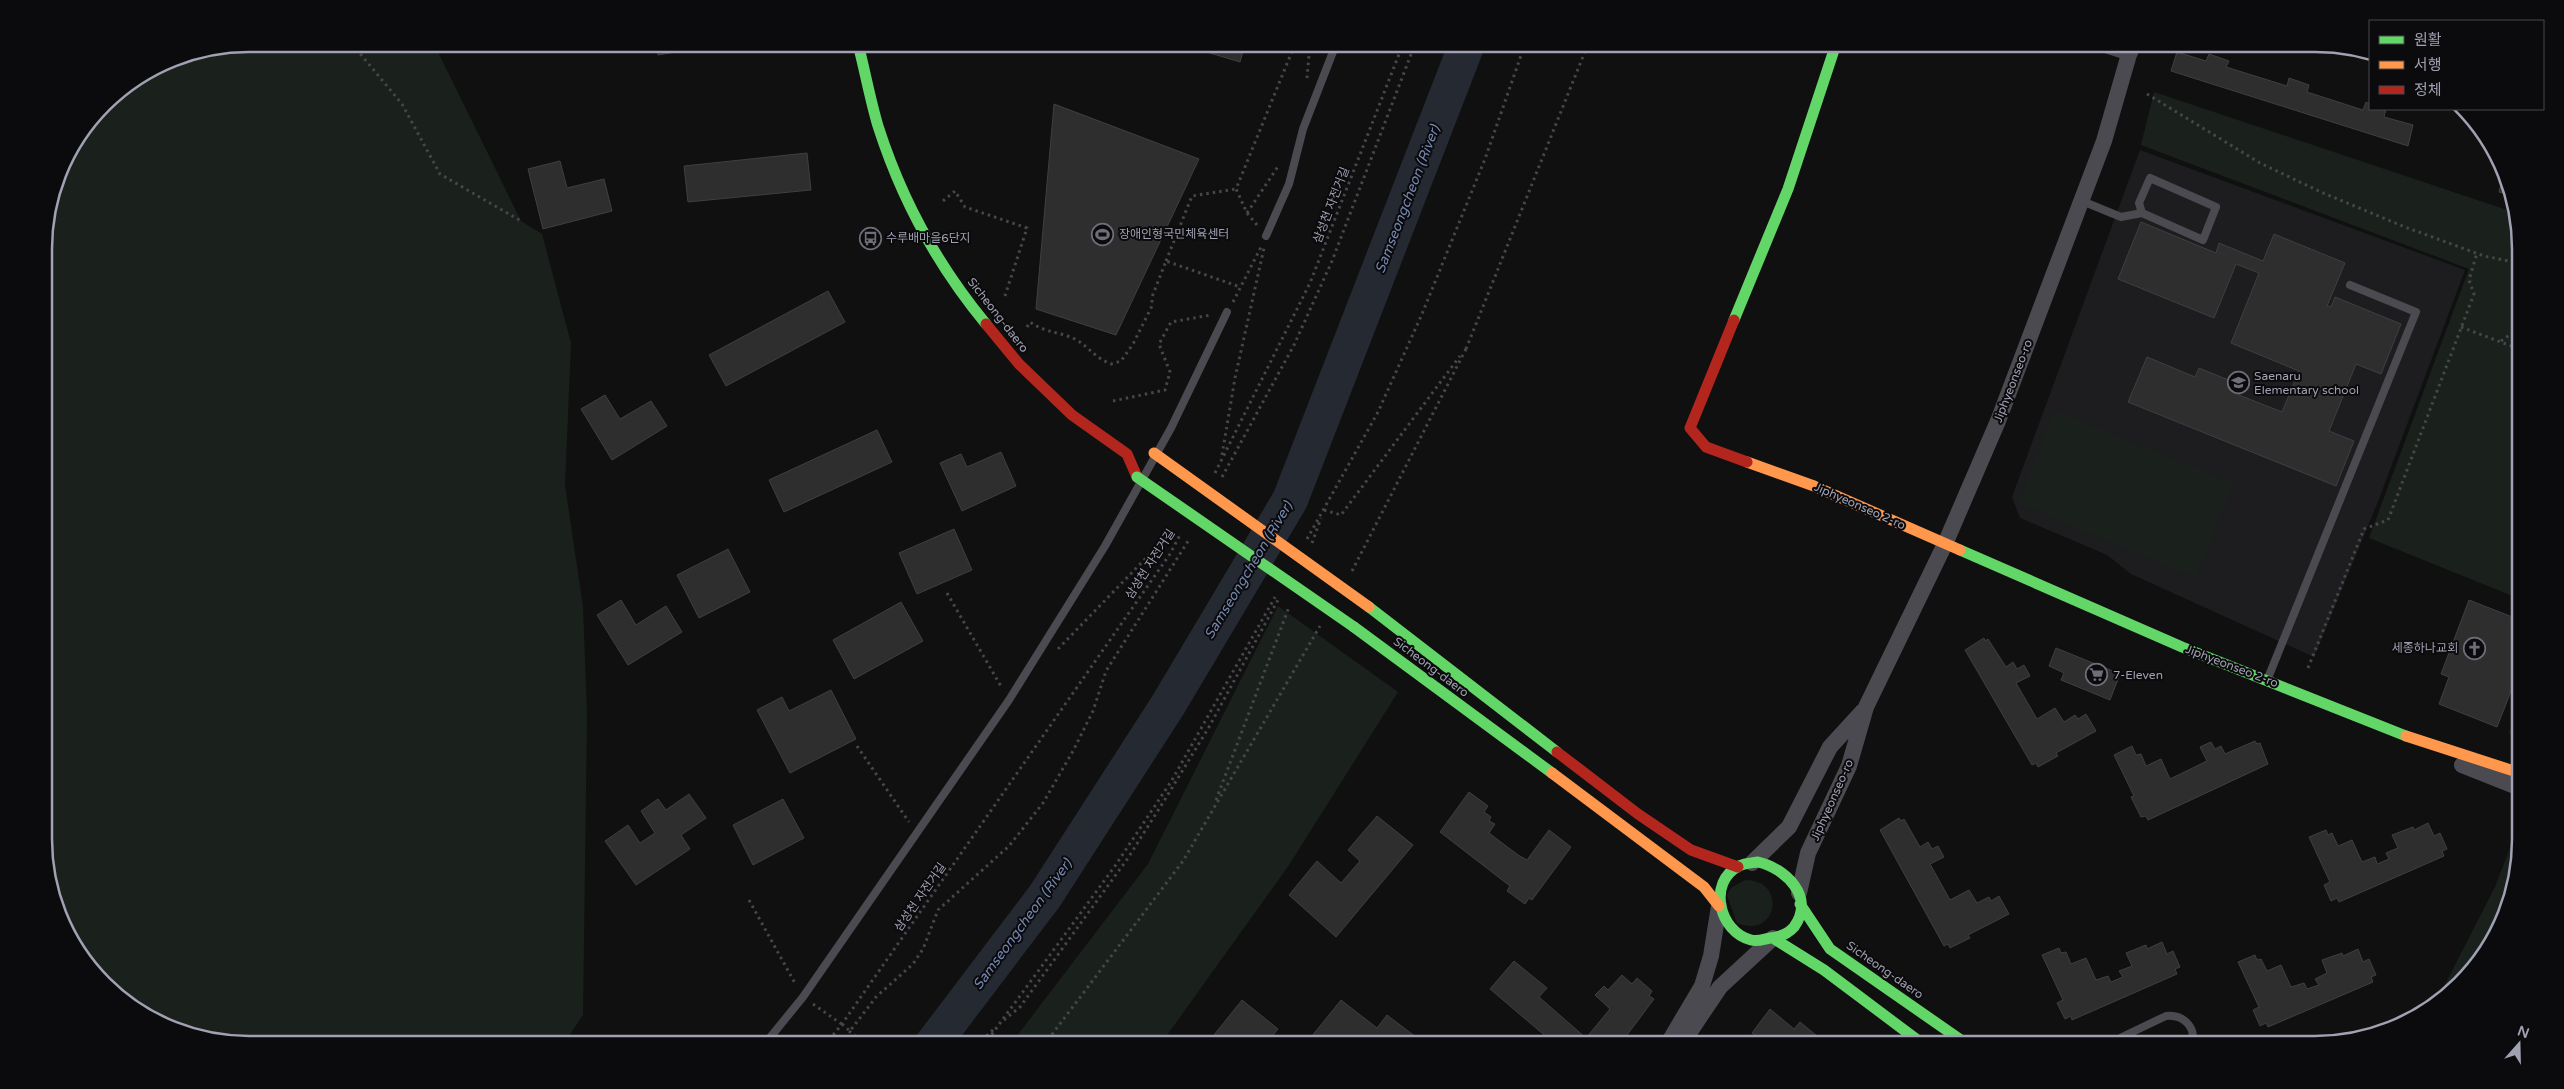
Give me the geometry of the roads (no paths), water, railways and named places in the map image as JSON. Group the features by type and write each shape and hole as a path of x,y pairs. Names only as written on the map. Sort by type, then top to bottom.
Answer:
{"street":[{"name":"Sicheong-daero","path":"860,52 878,126 913,215 963,296 1019,364 1072,415 1140,453 1369,607 1638,814 1691,850 1745,865"},
{"name":"Jiphyeonseo 2-ro","path":"1833,52 1788,189 1690,428 1706,448 1814,486 2182,647 2414,739 2512,770"},
{"name":"Jiphyeonseo-ro","path":"1800,898 1808,853 1849,766 1866,707 1945,544 1998,421 2104,140 2130,52"},
{"name":"Sicheong-daero","path":"1140,453 1137,477 1354,627 1677,866 1704,888 1719,906"},
{"name":"Jiphyeonseo-ro","path":"1745,865 1789,827 1830,747 1866,707"},
{"name":"Jiphyeonseo 2-ro","path":"2414,739 2465,766 2512,785"},
{"path":"1672,1036 1702,986 1711,956 1720,894 1725,882 1745,865 1771,864 1784,872 1794,882 1800,898 1798,920 1790,930 1780,938 1753,941 1741,937 1730,929 1719,906"},
{"name":"Sicheong-daero","path":"1800,898 1830,949 1955,1036"},
{"path":"1773,938 1824,970 1912,1036"},
{"path":"1687,1036 1720,986 1773,938"}],"lane":[{"path":"1266,236 1288,184 1302,129 1333,52"},
{"path":"2082,201 2121,217 2142,212 2203,240 2216,207 2150,178 2139,203 2142,212"},
{"path":"2267,680 2416,312 2350,285"},
{"path":"771,1036 803,997 917,834 1008,700 1106,546 1171,428 1227,312"},
{"path":"2124,1036 2166,1016 2174,1015 2190,1025 2192,1036"}],"waterway":[{"name":"Samseongcheon (River)","path":"939,1036 1045,896 1168,705 1290,500 1464,52"}],"place":[{"name":"장애인형국민체육센터","path":"1103,234"},
{"name":"수루배마을6단지","path":"870,238"},
{"name":"Saenaru Elementary school","path":"2238,383"},
{"name":"세종하나교회","path":"2474,648"},
{"name":"7-Eleven","path":"2097,675"}]}
